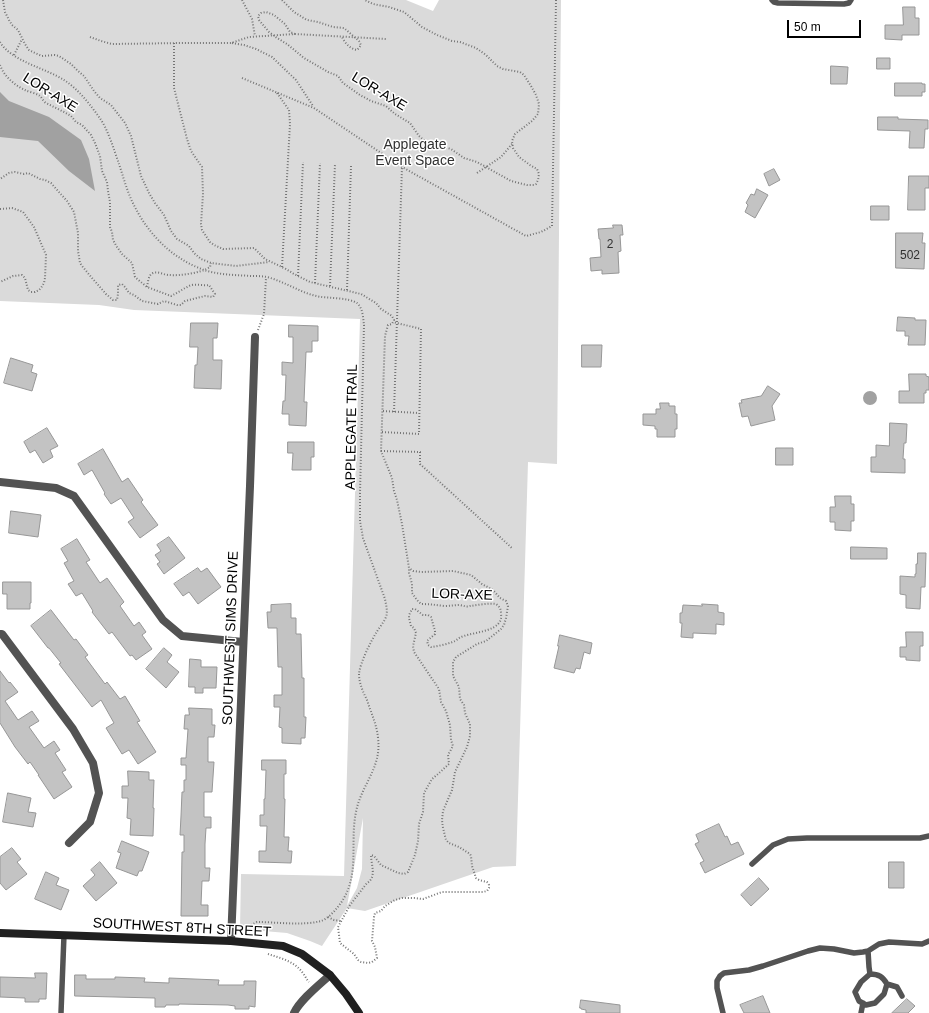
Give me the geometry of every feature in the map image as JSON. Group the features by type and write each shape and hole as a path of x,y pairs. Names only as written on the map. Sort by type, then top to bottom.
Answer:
{"street":[{"name":"SOUTHWEST SIMS DRIVE","path":"231,941 255,336"},
{"path":"0,482 56,488 74,496 163,620 182,636 243,642"},
{"path":"0,634 2,634 73,729 93,762 99,793 90,822 69,843"},
{"name":"SOUTHWEST 8TH STREET","path":"0,933 231,941 283,946 302,954 330,975 359,1013"},
{"path":"294,1013 315,988 330,975"}],"lane":[{"path":"772,0 778,3 844,4 849,3 851,0"},
{"path":"752,864 773,845 788,839 920,838 929,836"},
{"path":"61,1013 64,935"},
{"path":"723,1013 717,988 717,981 724,973 749,970 820,948 854,953 868,951 879,944 889,942 922,944 929,941"},
{"path":"868,951 870,974"},
{"path":"870,974 877,974 884,978 887,984 884,994 875,1003 866,1005 859,1001 855,992 861,982 870,974"},
{"path":"887,984 897,987 902,996"},
{"path":"861,1013 863,1003"}],"path":[{"name":"LOR-AXE","path":"3,0 8,20 18,30 29,50 42,56 55,55 71,64 84,76 100,98 111,105 125,123 131,136 141,176 149,193 164,215 171,231 177,239 189,246 201,259 211,263 236,266 271,262"},
{"path":"242,0 252,19 255,36"},
{"path":"282,0 294,12 307,20 333,27 344,28 354,37"},
{"path":"365,0 373,4 404,12 422,27 437,35 476,48 503,70 520,72 524,74 536,95 539,104 538,114 532,121 515,134 512,138 512,144 501,157 477,173"},
{"path":"242,78 314,108 402,166 526,236 541,232 552,226 556,0"},
{"name":"LOR-AXE","path":"296,34 290,32 285,24 274,15 266,12 261,13 258,16 259,20 276,38 287,44 304,58 338,76 343,83 371,101 386,106 395,114 410,123 425,142 434,146 451,149 464,158 486,167 511,181 527,185 536,184 539,174 537,169 519,156 512,144"},
{"path":"231,43 255,36 296,34 386,39"},
{"path":"90,37 112,44 231,43 244,45 272,57 296,80 314,108"},
{"name":"LOR-AXE","path":"342,37 345,43 357,50 361,45 354,37"},
{"name":"LOR-AXE","path":"14,55 22,39"},
{"name":"APPLEGATE TRAIL","path":"0,42 18,59 42,68 64,80 84,97 101,119 136,210 149,229 164,246 180,258 205,270 226,274 266,277 320,297 346,300 357,303 362,310 364,325 360,522 363,538 387,608 386,617 364,658 359,674 361,686 375,721 379,739 378,758 371,778 360,798 356,812 353,871 350,886 342,902 332,914 322,921 308,923 258,922 251,925 246,932"},
{"path":"174,43 174,88 191,151 202,167 203,179 201,224 202,230 210,242 223,248 254,248 265,259 314,283 361,294 376,302 381,309 392,316 394,320 393,322"},
{"name":"LOR-AXE","path":"0,65 7,77 16,84 40,96 46,103 71,116 76,122 84,126 91,135 96,143 102,171 107,182 110,202 110,227 116,247 132,263 134,277 147,287 171,296 190,286 198,284 209,285 215,294 213,297 204,296 185,301 181,305 164,301 158,304 142,301 129,293 122,284 118,285 118,294 116,300 113,300 106,294 80,263 78,233 74,212 67,201 51,183 28,173 11,172 0,179"},
{"path":"276,92 289,110 290,124 282,267"},
{"path":"298,276 303,162"},
{"path":"314,283 320,163"},
{"path":"330,287 335,164"},
{"path":"346,290 351,166"},
{"path":"394,412 402,166"},
{"path":"0,209 12,208 23,212 34,227 46,257 45,278 39,290 35,292 28,290 25,278 22,275 13,276 0,282"},
{"path":"147,287 150,275 153,273 168,275 195,273 210,268 211,263"},
{"path":"255,336 264,314 266,277"},
{"path":"382,432 419,434 421,329 393,322 392,324 388,325 385,336 381,451 392,478 402,524 409,568"},
{"path":"383,412 419,413"},
{"path":"381,451 420,452 420,464 513,549"},
{"name":"LOR-AXE","path":"338,927 350,905 372,877 371,855 374,856 381,865 398,873 404,874 408,872 415,855 418,841 419,824 423,812 424,793 432,779 449,764 448,755 453,746 450,725 446,711 441,702 439,689 414,652 413,646 416,633 414,628 411,626 409,618 412,609 415,609 423,615 431,616 436,631 435,634 427,641 428,645 431,647 440,646 462,636 493,628 500,623 502,617 500,608 496,604 492,603 469,607 459,605 422,604 412,593 409,568"},
{"name":"LOR-AXE","path":"334,920 340,934 340,942 354,954 358,960 363,963 368,963 377,958 372,941 374,915 395,900 402,898 423,899 442,892 483,892 487,891 489,888 487,882 476,878 470,854 446,840 442,820 443,811 452,790 455,772 467,747 470,736 470,724 465,713 464,705 460,698 459,687 453,676 453,662 456,657 477,644 486,641 501,629 506,618 508,606 506,602 493,590 482,584 471,575 453,571 421,572 413,571 409,568"},
{"path":"328,917 341,921"},
{"path":"267,954 291,962 302,971 305,977 315,988"}],"green space":[{"name":"Applegate Event Space","path":"0,0 406,0 433,11 439,0 561,0 557,464 528,462 516,866 493,867 365,911 347,908 322,946 287,933 240,929 241,874 344,876 360,319 134,310 99,305 0,301","holes":["363,818 362,869 357,888 347,906"]}],"shaded area":[{"path":"0,92 9,101 49,117 81,140 89,159 95,191 69,171 38,141 0,137"},
{"path":"867,391 873,391 877,395 877,401 873,405 867,405 863,401 863,395"}],"building":[{"path":"903,7 915,7 915,18 919,18 919,35 902,35 902,40 885,39 885,25 903,25"},
{"path":"877,58 890,58 890,69 877,69"},
{"path":"831,66 848,67 847,84 831,84"},
{"path":"895,83 922,83 925,84 925,92 922,92 922,96 895,96"},
{"path":"878,117 928,120 928,129 925,129 924,148 909,148 910,131 878,130"},
{"path":"774,169 780,180 769,186 764,174"},
{"path":"909,176 929,176 929,188 925,188 925,210 908,210"},
{"path":"757,189 768,195 755,218 745,212 748,205 746,203 751,194 754,195"},
{"path":"871,206 889,206 889,220 871,220"},
{"path":"613,225 622,225 623,235 620,235 621,251 618,252 619,273 602,274 602,270 591,271 590,258 601,257 598,229 613,228"},
{"path":"896,233 923,233 922,243 925,243 924,269 896,268"},
{"path":"898,317 926,320 925,345 908,345 909,336 905,336 905,331 897,331"},
{"path":"191,323 218,323 217,338 213,338 213,360 222,360 221,389 194,388 195,365 197,365 198,347 190,347"},
{"path":"289,325 318,326 318,341 312,341 312,352 306,352 304,402 307,402 306,426 289,425 289,414 282,414 283,401 285,401 286,375 282,375 282,362 293,363 293,337 289,337"},
{"path":"582,345 602,345 601,367 582,367"},
{"path":"11,358 33,365 31,372 37,374 32,391 4,383"},
{"path":"909,374 926,374 926,376 929,377 929,390 926,390 926,393 924,393 924,403 899,403 899,391 909,391"},
{"path":"768,386 780,394 772,406 775,420 751,426 748,416 742,417 739,403 742,403 741,400 761,396"},
{"path":"660,403 669,403 669,406 675,406 675,414 677,414 677,429 675,429 675,437 657,437 657,429 655,429 655,426 643,425 643,414 656,414 656,409 660,409"},
{"path":"890,423 907,424 903,459 905,459 905,473 871,472 871,457 876,457 876,445 889,446"},
{"path":"47,428 58,446 50,450 53,457 43,463 35,450 30,453 24,442"},
{"path":"288,442 314,442 314,457 311,457 311,470 292,470 293,453 288,453"},
{"path":"776,448 793,448 793,465 776,465"},
{"path":"103,449 122,482 128,478 143,500 141,502 158,525 140,538 128,522 134,518 121,498 111,504 104,494 105,493 92,470 84,475 78,464"},
{"path":"835,496 851,496 851,504 854,504 854,521 851,521 851,531 835,530 835,522 830,522 830,507 835,507"},
{"path":"11,511 41,515 38,537 9,533"},
{"path":"169,537 185,558 164,574 157,564 160,562 155,555 161,551 157,545"},
{"path":"77,539 90,560 86,562 100,583 107,578 124,602 120,606 134,626 139,622 146,632 142,635 152,649 136,660 132,655 130,656 112,632 109,634 92,612 93,611 82,593 76,596 68,584 74,581 64,563 68,561 61,549"},
{"path":"851,547 887,548 887,559 851,559"},
{"path":"918,553 926,553 925,587 921,587 920,609 906,608 906,595 900,594 900,576 915,577"},
{"path":"198,568 201,572 207,568 221,587 198,604 189,592 183,596 174,584"},
{"path":"3,582 31,582 30,609 7,609 7,594 3,594"},
{"path":"291,604 291,618 296,618 296,634 301,634 302,678 304,678 304,717 306,717 305,738 301,738 301,744 282,743 282,728 279,727 280,707 274,707 274,695 282,695 282,667 278,667 277,628 268,628 267,612 271,612 271,605"},
{"path":"702,604 718,605 718,612 724,613 724,625 716,624 716,634 693,633 693,638 681,637 682,623 680,623 680,613 682,613 683,605 702,606"},
{"path":"51,610 74,640 76,639 88,655 85,657 105,684 107,682 120,699 125,696 140,721 137,722 156,752 138,764 129,750 122,754 106,728 114,723 101,700 92,707 59,664 61,663 31,626"},
{"path":"906,632 923,632 923,646 920,646 920,661 906,660 906,657 900,657 900,647 906,647"},
{"path":"560,635 592,643 590,654 584,652 580,669 576,668 574,673 554,668"},
{"path":"164,648 172,655 167,662 179,672 166,688 146,669"},
{"path":"190,659 201,660 201,667 217,667 216,688 203,688 203,693 195,693 195,687 189,687"},
{"path":"0,671 18,692 5,701 18,720 32,711 39,721 29,727 44,748 54,741 60,750 55,753 66,770 62,772 72,787 54,799 30,762 28,764 0,723"},
{"path":"189,708 212,709 212,725 215,725 214,737 208,737 208,762 214,762 212,792 204,792 204,817 211,817 211,828 206,828 205,844 205,868 210,868 209,881 202,881 201,905 208,905 208,916 181,916 182,852 184,852 184,835 180,835 182,792 184,792 184,780 186,780 186,765 181,765 181,758 186,758 188,729 184,729 185,715 189,715"},
{"path":"262,760 286,760 286,774 284,774 284,837 289,837 288,851 292,851 291,863 259,862 259,851 266,851 267,826 260,826 260,815 264,815 266,770 262,770"},
{"path":"128,771 149,772 149,780 154,780 153,836 130,835 131,819 127,818 128,798 122,798 122,786 128,786"},
{"path":"8,793 31,798 28,812 36,813 33,827 3,822"},
{"path":"719,824 725,837 727,836 731,845 738,842 744,854 705,873 700,863 704,861 695,844 699,842 696,835"},
{"path":"122,841 149,852 142,871 139,871 137,876 116,868 121,853 118,852"},
{"path":"12,848 21,859 17,862 27,874 6,890 0,883 0,857"},
{"path":"100,862 117,883 96,901 83,886 95,875 91,870"},
{"path":"889,862 904,862 904,888 889,888"},
{"path":"46,872 59,878 56,885 69,890 61,910 35,899"},
{"path":"759,878 769,889 751,906 741,895"},
{"path":"35,973 47,973 46,999 39,999 39,1002 25,1002 25,998 0,997 0,977 35,978"},
{"path":"75,975 86,975 86,979 115,979 115,977 145,978 144,982 169,983 169,978 219,980 218,985 244,985 244,981 256,981 255,1007 249,1006 249,1009 235,1009 235,1006 228,1005 179,1004 166,1005 165,1007 155,1007 155,998 75,996"},
{"path":"763,996 770,1013 744,1013 740,1005"},
{"path":"907,999 915,1006 908,1013 892,1013"},
{"path":"581,1000 620,1005 620,1013 586,1013 586,1010 580,1008"}]}
